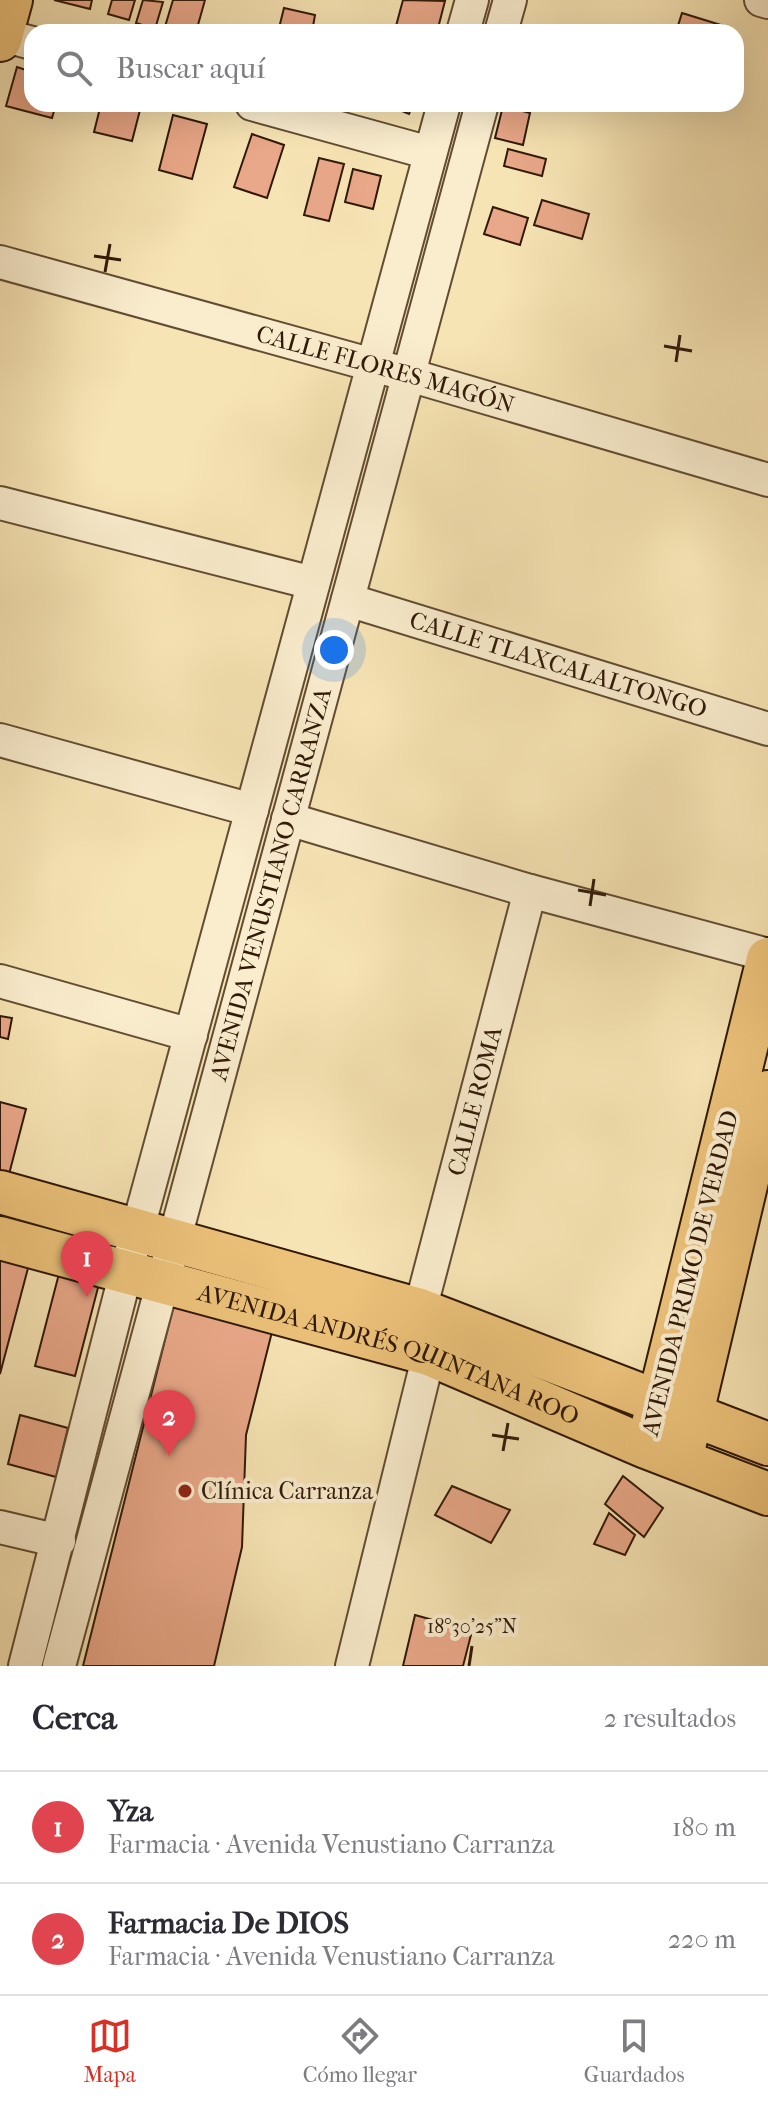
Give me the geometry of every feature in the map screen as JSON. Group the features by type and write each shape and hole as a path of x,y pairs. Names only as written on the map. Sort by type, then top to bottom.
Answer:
{"main road":[{"name":"AVENIDA PRIMO DE VERDAD","path":"676,1409 768,957"},
{"name":"AVENIDA PRIMO DE VERDAD","path":"664,1453 768,1092"},
{"name":"AVENIDA ANDRÉS QUINTANA ROO","path":"0,1192 420,1310 768,1444"},
{"name":"AVENIDA ANDRÉS QUINTANA ROO","path":"0,1238 429,1354 768,1494"}],"street":[{"path":"465,24 472,0"},
{"path":"503,24 510,0"},
{"path":"761,0 768,2"},
{"path":"281,112 430,153"},
{"name":"AVENIDA VENUSTIANO CARRANZA","path":"156,1234 191,1035 442,112"},
{"name":"AVENIDA VENUSTIANO CARRANZA","path":"59,1666 156,1234 288,819 480,112"},
{"name":"CALLE FLORES MAGÓN","path":"0,262 409,375 768,480"},
{"path":"0,503 313,583"},
{"name":"CALLE TLAXCALALTONGO","path":"348,600 768,729"},
{"path":"0,740 252,810"},
{"path":"288,819 768,957"},
{"name":"CALLE ROMA","path":"420,1310 530,891"},
{"path":"0,981 191,1035"},
{"name":"AVENIDA VENUSTIANO CARRANZA","path":"25,1666 59,1541 145,1276"},
{"path":"352,1666 429,1354"},
{"path":"0,1527 59,1541"}],"building":[{"path":"54,0 92,0 90,9"},
{"path":"112,0 135,0 129,20 108,14"},
{"path":"143,0 163,2 156,24 136,23"},
{"path":"173,0 205,0 198,24 166,24"},
{"path":"403,0 445,1 439,24 397,24"},
{"path":"284,8 315,15 313,24 280,24"},
{"path":"682,13 718,24 679,24"},
{"path":"17,67 24,69 24,111 6,106"},
{"path":"29,112 54,112 52,118"},
{"path":"99,112 139,112 132,141 94,132"},
{"path":"502,112 530,113 523,145 495,138"},
{"path":"173,115 207,124 192,179 159,170"},
{"path":"252,134 284,145 267,198 234,187"},
{"path":"508,149 546,159 542,176 504,166"},
{"path":"319,158 344,164 329,221 304,215"},
{"path":"353,169 381,176 373,209 345,202"},
{"path":"542,200 589,214 582,239 534,225"},
{"path":"493,207 528,218 520,245 484,234"},
{"path":"0,1016 12,1018 8,1039 0,1037"},
{"path":"0,1102 26,1109 7,1182 0,1180"},
{"path":"0,1249 32,1253 0,1374"},
{"path":"61,1266 101,1276 75,1376 35,1366"},
{"name":"Clínica Carranza","path":"175,1300 273,1328 246,1435 242,1547 214,1666 83,1666"},
{"path":"20,1415 68,1428 56,1477 8,1464"},
{"path":"623,1476 663,1508 644,1537 605,1504"},
{"path":"452,1486 510,1510 491,1543 435,1515"},
{"path":"609,1513 635,1535 625,1555 594,1544"},
{"path":"415,1615 472,1631 463,1666 403,1666"}],"place":[{"name":"Yza","path":"87,1297"},
{"name":"Farmacia De DIOS","path":"169,1456"},
{"name":"Clínica Carranza","path":"185,1491"}]}
